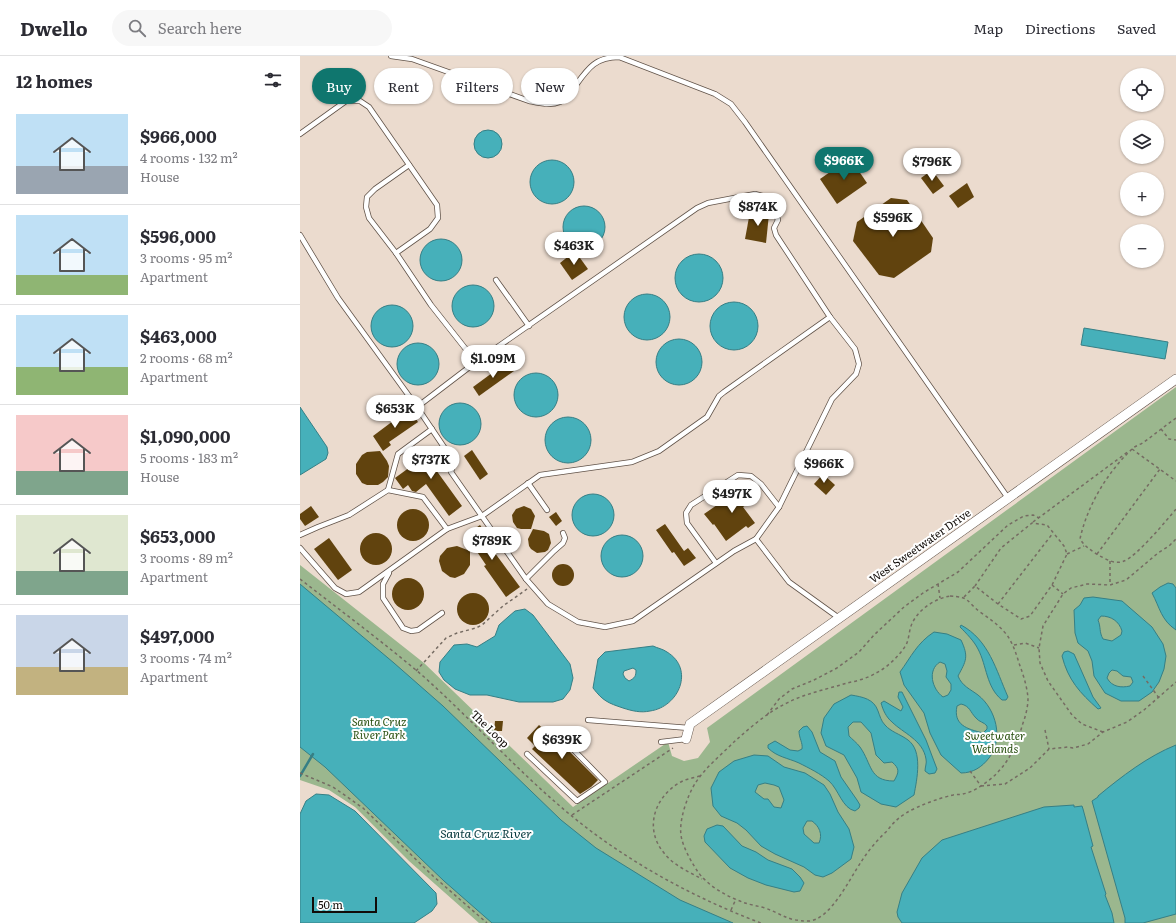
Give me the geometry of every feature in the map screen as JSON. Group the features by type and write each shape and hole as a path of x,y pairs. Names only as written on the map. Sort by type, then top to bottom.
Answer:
{"street":[{"name":"West Sweetwater Drive","path":"689,728 690,724 1176,379"},
{"path":"686,740 689,728"}],"lane":[{"path":"391,56 412,59 529,101 547,104 561,102 568,96 587,70 599,60 609,57 619,57 715,94 730,104 745,122 1008,498"},
{"path":"300,134 346,102 360,101 369,107 437,205 438,218 430,229 396,252"},
{"path":"409,166 374,189 367,197 366,207 370,218 396,252 431,305 476,362"},
{"path":"300,235 338,298 417,407 454,462 451,472 526,579 548,604 578,622 605,627 633,622 716,563 734,551 756,540 779,507 832,399 856,374 859,364 855,349 830,317 776,235 774,228 778,220 775,211 766,197 755,194 708,203 697,208 476,362 417,407"},
{"path":"496,280 529,326"},
{"path":"300,548 335,588 346,594 359,592 447,529 482,516 540,475 632,462 659,451 707,416 719,396 724,392 830,317"},
{"path":"300,535 349,515 388,490 398,454 432,429"},
{"path":"716,563 687,523 686,514 691,505 738,475 751,476 761,484 779,507"},
{"path":"528,484 547,510"},
{"path":"388,490 423,497 447,529"},
{"path":"526,579 563,543 565,538 563,533"},
{"path":"756,540 789,582 839,618"},
{"path":"390,571 383,584 383,598 404,628 411,631 418,630 442,614"},
{"path":"588,720 689,728"},
{"path":"527,754 578,801 605,782 564,740"},
{"path":"661,742 686,740"}],"path":[{"path":"964,597 974,586 1001,548 1032,523 1176,418"},
{"path":"1161,429 1170,439 1176,440"},
{"path":"1132,449 1176,481"},
{"path":"1132,449 1112,472 1098,493 1083,525 1080,539 1084,546 1110,561 1125,561 1164,524 1176,509"},
{"path":"1097,554 1160,469"},
{"path":"703,879 694,867 681,838 682,815 688,797 695,783 701,776 727,749 765,716 779,699 792,689 837,668 859,652 894,616 923,593 958,572 1008,525 1024,516 1034,515 1039,518"},
{"path":"974,586 998,604 1021,618 1030,616 1052,585 1066,554 1064,546 1047,525 1032,523"},
{"path":"998,604 1053,533"},
{"path":"1103,732 1082,724 1061,701 1048,681 1040,662 1039,648 1043,626 1063,594 1071,588 1087,584 1110,585 1126,580 1158,553 1169,546 1176,538"},
{"path":"1066,554 1084,546"},
{"path":"1110,561 1110,585"},
{"name":"The Loop","path":"300,579 416,671 479,728 522,771 572,815 601,837 677,885 730,911 761,923"},
{"path":"938,584 940,598"},
{"path":"1052,585 1063,594"},
{"path":"416,671 446,638 456,633 482,625 503,606 532,586"},
{"path":"701,776 680,782 666,792 657,806 654,823 654,839 664,854 683,869 703,879 736,900 766,908 795,921 812,921 829,910 862,861 895,821 905,813 933,801 955,794 964,794 981,786 1006,764 1014,751 1027,711 1028,699 1026,682 1013,646 1006,634 992,620 979,611 964,597 950,596 940,598 925,607 914,620 910,629 908,643 895,659 877,673 803,696 787,703 765,716"},
{"path":"1013,646 1025,643 1039,648"},
{"path":"1143,676 1159,698"},
{"path":"981,786 1005,784 1030,768 1049,749 1068,747 1073,748 1088,744 1103,732 1127,722 1159,698 1176,682"},
{"path":"1045,730 1049,749"},
{"path":"572,815 673,747"},
{"path":"970,771 981,786"},
{"path":"300,773 334,787 363,808 438,880 487,923"},
{"path":"730,911 736,900"}],"green space":[{"name":"Sweetwater Wetlands","path":"1176,387 1176,923 479,923 409,861 355,807 329,790 300,780 300,565 424,663 573,807 668,742 672,756 684,761 698,758 710,742 707,728"}],"water":[{"path":"488,130 498,134 502,144 498,154 488,158 478,154 474,144 478,134"},
{"path":"552,160 564,164 570,170 574,182 570,194 564,200 552,204 540,200 534,194 530,182 534,170 540,164"},
{"path":"580,206 588,206 596,209 602,215 605,227 602,239 596,245 588,248 580,248 572,245 566,239 563,231 563,223 566,215 572,209"},
{"path":"437,239 445,239 453,242 459,248 462,260 459,272 453,278 445,281 437,281 429,278 423,272 420,264 420,256 423,248 429,242"},
{"path":"699,254 708,256 716,261 721,269 723,278 721,287 716,295 708,300 699,302 690,300 682,295 677,287 675,278 677,269 682,261 690,256"},
{"path":"469,285 477,285 485,288 491,294 494,306 491,318 485,324 477,327 469,327 461,324 455,318 452,310 452,302 455,294 461,288"},
{"path":"647,294 660,298 666,304 670,317 666,330 660,336 647,340 634,336 628,330 624,317 628,304 634,298"},
{"path":"729,302 739,302 751,309 758,321 758,331 751,343 739,350 729,350 721,346 714,339 710,331 710,321 714,313 721,306"},
{"path":"388,305 396,305 404,308 410,314 413,326 410,338 404,344 396,347 388,347 380,344 374,338 371,330 371,322 374,314 380,308"},
{"path":"1084,328 1168,342 1165,359 1081,345"},
{"path":"679,339 692,343 698,349 702,362 698,375 692,381 679,385 666,381 660,375 656,362 660,349 666,343"},
{"path":"414,343 422,343 430,346 436,352 439,364 436,376 430,382 422,385 414,385 406,382 400,376 397,368 397,360 400,352 406,346"},
{"path":"540,373 552,379 557,387 557,403 552,411 544,416 532,417 520,411 515,403 514,391 520,379 528,374"},
{"path":"456,403 464,403 472,406 478,412 481,424 478,436 472,442 464,445 456,445 448,442 442,436 439,428 439,420 442,412 448,406"},
{"path":"300,407 327,447 328,453 326,459 300,475"},
{"path":"568,417 581,421 587,427 591,440 587,453 581,459 568,463 555,459 549,453 545,440 549,427 555,421"},
{"path":"589,494 597,494 608,500 614,511 614,519 608,530 597,536 589,536 578,530 572,519 572,511 578,500"},
{"path":"618,535 626,535 637,541 643,552 643,560 637,571 626,577 618,577 607,571 601,560 601,552 607,541"},
{"path":"1168,583 1173,584 1176,588 1176,630 1164,618 1152,593"},
{"name":"Santa Cruz River","path":"300,584 443,706 561,820 596,848 680,900 733,923 492,923 444,881 325,767 300,747"},
{"path":"1093,597 1122,601 1152,627 1163,644 1166,656 1164,669 1159,682 1152,692 1139,701 1121,701 1105,693 1094,676 1092,661 1088,651 1078,643 1075,633 1074,610 1080,605 1084,598","holes":["1101,616 1111,618 1117,622 1121,627 1121,635 1112,641 1103,639 1098,620","1112,670 1117,671 1123,676 1131,677 1133,682 1127,687 1114,685 1107,678"]},
{"path":"525,609 533,615 570,664 573,678 570,690 563,699 553,702 519,702 487,695 470,695 455,689 444,680 439,672 440,662 454,645 467,644 477,647 495,636 499,625 515,611"},
{"path":"961,625 971,631 985,647 1008,697 1006,700 1002,700 993,689 978,649 960,627"},
{"path":"934,632 947,634 961,640 966,659 958,676 964,685 984,701 993,716 996,725 997,733 994,750 983,764 977,769 969,772 961,773 941,755 930,733 924,713 904,685 900,672 915,650 928,636","holes":["940,662 945,664 947,671 946,677 951,684 951,690 948,695 943,697 939,694 932,680 933,670","961,704 968,708 977,719 987,726 987,729 983,733 967,728 959,722 956,712 957,706"]},
{"path":"653,646 665,651 675,659 680,668 682,677 676,695 660,708 647,712 630,710 613,705 606,701 593,688 598,659 605,652","holes":["633,668 636,670 633,679 629,681 625,678 623,674 624,671"]},
{"path":"1068,651 1074,654 1093,697 1101,708 1098,709 1080,692 1071,679 1062,656 1064,652"},
{"path":"899,692 902,692 926,740 937,769 935,773 929,774 925,771 926,759 924,752 917,742 896,726 886,716 881,703 884,701 901,711 903,707 898,697"},
{"path":"851,695 868,699 874,704 887,727 908,740 913,745 916,751 918,766 914,795 896,807 881,804 861,792 857,778 844,755 826,746 821,733 824,718 834,704","holes":["853,722 861,722 871,733 876,755 884,763 892,762 896,767 898,773 894,781 886,780 875,775 864,753 849,736 848,727"]},
{"path":"807,726 812,732 820,752 835,761 841,777 860,805 855,811 844,803 826,778 799,763 775,753 768,748 768,745 775,741 790,750 798,751 802,749 799,731 803,727"},
{"path":"1176,745 1176,914 1143,923 1125,923 1125,918 1092,801 1135,768 1155,755"},
{"path":"754,755 768,756 784,767 805,773 824,785 849,829 854,847 851,859 832,873 823,877 815,875 804,867 761,846 737,823 721,816 713,806 711,788 719,772 734,761","holes":["765,783 779,787 784,800 781,808 774,807 768,799 764,799 755,792 758,785","807,821 812,821 817,825 821,836 819,843 814,843 804,834 803,828"]},
{"path":"316,794 329,795 355,811 436,893 437,904 432,911 414,923 300,923 300,814 306,801"},
{"path":"1074,805 1074,807 1082,806 1093,846 1091,847 1114,923 902,923 898,917 897,912 902,893 922,858 942,840 1044,807"},
{"path":"717,825 723,826 742,846 756,852 768,860 792,869 804,883 800,891 794,892 766,885 748,878 730,868 705,842 704,836 707,829"}],"building":[{"path":"850,158 867,183 837,204 820,179"},
{"path":"932,170 944,186 933,194 921,178"},
{"path":"967,183 974,197 958,208 949,196"},
{"path":"891,198 907,200 933,238 931,252 894,278 879,275 853,241 857,222"},
{"path":"750,212 769,214 766,243 745,239"},
{"path":"575,251 588,269 572,280 560,263"},
{"path":"507,362 514,371 479,396 473,387"},
{"path":"409,409 418,422 389,442 391,445 383,451 373,436"},
{"path":"439,446 449,461 436,470 462,506 449,516 426,484 416,492 412,491 408,485 403,489 395,478"},
{"path":"472,450 488,474 480,480 464,456"},
{"path":"380,451 389,466 388,477 378,485 367,485 362,483 356,474 356,464 362,455 367,452"},
{"path":"823,474 835,485 826,495 814,484"},
{"path":"742,485 753,500 743,507 755,523 748,528 746,526 726,541 714,524 713,525 704,514 733,494 731,492"},
{"path":"311,506 319,517 305,526 300,519 300,514"},
{"path":"524,506 531,509 535,516 531,529 517,528 513,522 512,515 516,509"},
{"path":"413,509 424,514 429,525 424,536 413,541 402,536 397,525 402,514"},
{"path":"556,512 562,521 556,526 549,517"},
{"path":"665,524 684,551 688,548 696,558 684,566 674,552 672,553 656,530"},
{"path":"480,525 495,547 492,549 520,587 506,597 484,566 486,565 467,537 467,534"},
{"path":"533,529 544,531 549,534 551,543 548,550 545,552 537,553 529,546 528,539"},
{"path":"376,533 387,538 392,549 387,560 376,565 365,560 360,549 365,538"},
{"path":"329,538 352,570 338,580 314,549"},
{"path":"457,546 470,551 470,565 464,574 455,578 450,577 442,571 439,561 440,556 447,548"},
{"path":"559,564 567,564 574,571 574,579 567,586 559,586 552,579 552,571"},
{"path":"408,578 419,583 424,594 419,605 408,610 397,605 392,594 397,583"},
{"path":"473,593 484,598 489,609 484,620 473,625 462,620 457,609 462,598"},
{"path":"495,721 503,721 502,731 494,731"},
{"path":"539,725 548,733 551,730 560,739 561,743 598,780 591,787 580,794 532,749 535,746 527,738"}],"waterway":[{"path":"300,776 313,754"}],"park label":[{"name":"Santa Cruz River Park","path":"379,728"}]}
